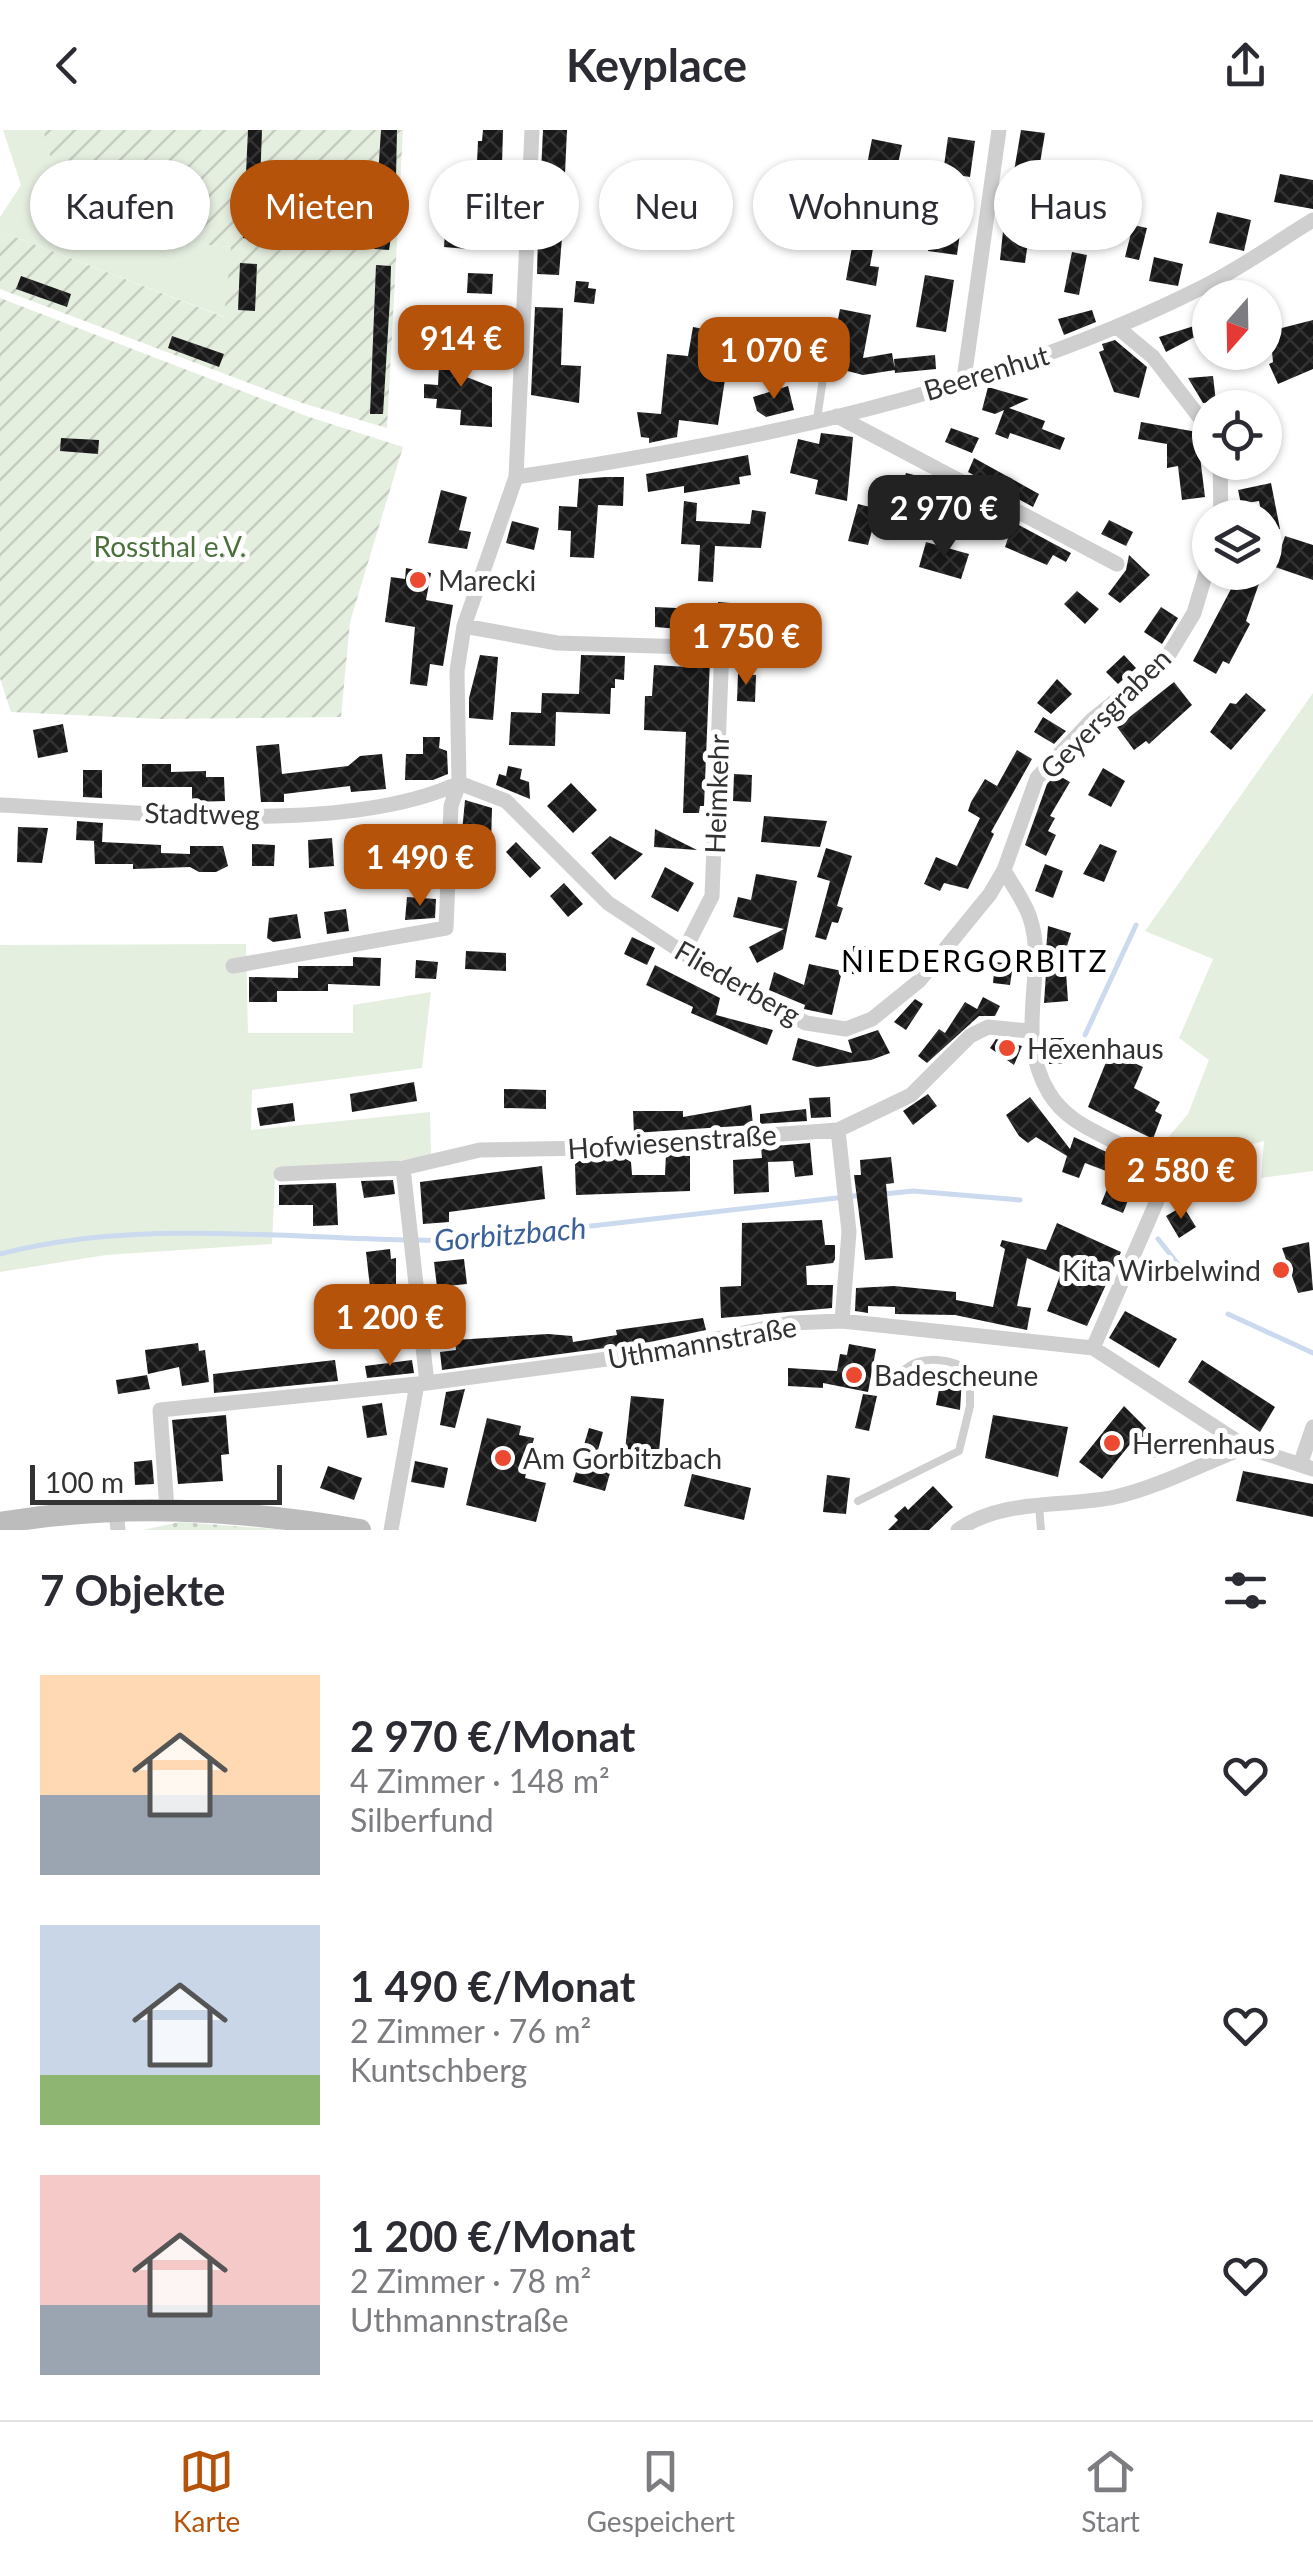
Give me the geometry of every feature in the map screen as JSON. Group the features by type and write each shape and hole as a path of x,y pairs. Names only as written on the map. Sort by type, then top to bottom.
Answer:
{"main road":[{"path":"0,1523 117,1520 167,1509 247,1512 360,1530"}],"street":[{"path":"233,966 446,928 451,806 459,782 455,716 464,626 516,477 532,130"},
{"path":"964,380 999,130"},
{"name":"Beerenhut","path":"516,477 663,455 837,416 964,380 1117,327 1206,286 1313,220"},
{"path":"1117,327 1153,357 1192,408"},
{"path":"837,416 1117,564"},
{"name":"Geyersgraben","path":"1004,870 1037,778 1093,719 1165,661 1194,614 1201,590"},
{"name":"Heimkehr","path":"464,626 557,643 722,648 712,896 684,951"},
{"name":"Fliederberg","path":"459,782 506,801 608,903 773,1008 806,1023 846,1029 872,1019 919,981 990,894 1004,870"},
{"name":"Stadtweg","path":"0,806 301,814 379,808 459,782"},
{"path":"1004,870 1031,919 1029,1031 1049,1092 1085,1130 1136,1149 1154,1168 1157,1202 1093,1348"},
{"name":"Hofwiesenstraße","path":"282,1174 403,1168 480,1150 588,1148 838,1130 912,1095 970,1036 988,1027 1029,1031"},
{"path":"838,1130 850,1232 842,1322"},
{"path":"391,1530 422,1383 403,1168"},
{"name":"Uthmannstraße","path":"167,1509 160,1410 422,1383 652,1353 790,1323 842,1322 1093,1348 1246,1447 1306,1467"},
{"path":"1306,1467 1313,1427"},
{"path":"958,1530 976,1517 1120,1496 1246,1447"}],"lane":[{"path":"818,420 824,372"},
{"path":"858,1500 949,1460 962,1445 970,1406 970,1372 956,1364 929,1360 905,1369"},
{"path":"1039,1506 1041,1530"}],"green space":[{"path":"3,130 43,130 51,160 30,160 30,243 7,234 0,243 0,217 21,185"},
{"path":"43,130 403,130 401,160 230,160 230,247 210,245 210,160 51,160"},
{"path":"7,234 30,243 30,250 49,250 224,317 231,250 397,250 387,428 302,403 0,289 0,243"},
{"path":"230,247 225,317 49,250"},
{"name":"Rossthal e.V.","path":"0,298 309,417 403,447 350,622 341,717 160,719 11,712 0,678"},
{"path":"1313,693 1313,1171 1261,1178 1264,1141 1170,1165 1160,1147 1188,1114 1209,1060 1179,1038 1213,959 1145,931"},
{"path":"246,944 248,1033 353,1033 353,1005 431,992 422,1068 252,1090 251,1130 430,1112 431,1156 275,1179 272,1244 106,1255 0,1272 0,945"},
{"path":"180,1522 287,1530 143,1530"}],"building":[{"path":"248,130 262,130 261,160 247,160"},
{"path":"381,130 397,130 396,160 379,160"},
{"path":"483,130 503,130 502,160 477,160 478,141 482,141"},
{"path":"543,130 567,130 566,160 542,160"},
{"path":"1021,130 1045,133 1040,160 1016,160"},
{"path":"948,137 975,141 972,160 945,160"},
{"path":"872,139 902,145 899,160 868,160"},
{"path":"1280,174 1313,180 1313,209 1274,202"},
{"path":"1217,212 1251,220 1244,251 1209,243"},
{"path":"538,250 561,250 559,275 537,274"},
{"path":"851,250 873,250 870,266 879,267 876,286 846,280"},
{"path":"928,250 958,250 957,255"},
{"path":"1001,250 1027,250 1025,263 1000,260"},
{"path":"1127,250 1142,250 1139,260 1125,257"},
{"path":"1072,252 1087,255 1079,295 1064,292"},
{"path":"1154,257 1183,264 1178,286 1149,281"},
{"path":"240,263 257,264 255,311 238,310"},
{"path":"376,265 391,266 383,414 370,414"},
{"path":"468,273 493,274 492,294 467,293"},
{"path":"925,275 954,280 946,332 916,327"},
{"path":"21,276 71,294 67,307 16,289"},
{"path":"576,281 589,282 588,288 596,289 594,304 574,302"},
{"path":"535,307 563,308 561,365 581,366 579,403 531,395"},
{"path":"840,309 871,315 863,358 892,353 895,370 863,375 824,365 806,364 805,372 781,368 783,349 831,355"},
{"path":"1092,310 1096,322 1064,335 1058,319"},
{"path":"1313,320 1313,369 1278,384 1272,370 1282,370 1282,328"},
{"path":"693,327 732,334 718,425 679,420 677,437 649,443 649,438 641,437 637,412 661,414 667,354 688,356"},
{"path":"1192,327 1192,338 1166,352 1159,337"},
{"path":"172,336 224,354 219,367 168,348"},
{"path":"1115,340 1147,367 1139,398 1114,392 1099,352 1104,350 1102,344"},
{"path":"440,345 465,347 464,376 492,387 492,427 460,425 461,410 436,408 437,399 424,398 424,384 438,385"},
{"path":"935,355 936,369 895,373 894,359"},
{"path":"1213,376 1215,390 1195,390 1188,378"},
{"path":"788,386 794,410 766,417 757,411 753,397"},
{"path":"988,387 1029,399 1009,408 1045,421 1042,429 1065,438 1060,450 1010,433 1008,439 995,434 1004,410 995,414 982,410"},
{"path":"1141,422 1192,431 1192,480 1203,480 1205,497 1182,500 1178,466 1167,468 1167,444 1138,439"},
{"path":"951,428 979,438 972,453 945,442"},
{"path":"821,433 853,437 847,501 815,494 818,480 790,473 798,439 819,444"},
{"path":"61,438 99,440 98,454 60,451"},
{"path":"748,455 751,475 739,477 740,484 684,493 684,486 648,492 646,474"},
{"path":"974,458 1039,494 1033,507 968,472"},
{"path":"906,473 918,476 905,528 888,523"},
{"path":"624,477 623,506 598,505 594,558 570,557 571,531 558,530 559,506 577,507 579,479"},
{"path":"931,478 957,492 950,515 921,502"},
{"path":"1271,483 1274,500 1240,500 1238,490"},
{"path":"441,490 467,497 459,530 471,532 467,549 428,543"},
{"path":"684,501 697,503 696,521 750,524 752,510 766,512 761,548 715,546 713,582 698,581 700,545 681,544"},
{"path":"858,504 878,509 868,545 848,541"},
{"path":"991,510 1071,553 1066,562 1053,555 1047,565 1005,547 1009,535 984,524"},
{"path":"1109,520 1133,532 1126,546 1101,534"},
{"path":"512,521 539,528 534,550 506,543"},
{"path":"1285,536 1313,545 1313,580 1282,569"},
{"path":"926,542 969,554 961,579 919,567"},
{"path":"1129,555 1150,575 1120,603 1108,594 1126,570"},
{"path":"406,568 431,573 426,600 453,605 443,666 430,664 427,686 410,684 415,627 385,622 391,577 405,579"},
{"path":"1230,590 1257,590 1246,621 1250,624 1229,664 1223,661 1216,674 1193,661"},
{"path":"1077,591 1099,609 1085,624 1064,604"},
{"path":"718,602 743,604 742,619 768,621 767,636 655,627 655,607 718,610"},
{"path":"1161,607 1178,618 1162,644 1144,632"},
{"path":"480,655 498,657 493,720 469,718 469,698"},
{"path":"581,655 625,656 624,680 615,679 615,688 611,688 610,714 556,712 555,746 509,745 511,712 541,713 542,693 579,694"},
{"path":"1124,655 1136,668 1118,684 1106,672"},
{"path":"688,658 710,659 704,806 700,806 699,813 683,813 686,732 644,730 645,696 652,696 654,665 688,667"},
{"path":"738,674 756,675 755,702 737,701"},
{"path":"1057,679 1072,694 1051,714 1037,703"},
{"path":"1174,682 1192,705 1149,744 1146,741 1134,750 1117,727"},
{"path":"1246,693 1266,710 1231,750 1210,732 1230,703 1236,704"},
{"path":"1043,717 1066,731 1054,744 1034,732"},
{"path":"63,724 68,752 38,758 33,730"},
{"path":"423,737 440,737 439,748 447,751 448,774 433,780 405,780 406,754 423,754"},
{"path":"279,744 282,774 348,766 360,756 382,754 386,789 351,792 350,786 284,794 284,802 261,802 256,746"},
{"path":"1017,750 1032,759 991,832 994,834 968,889 944,883 940,891 924,884 936,857 957,866 980,818 968,811 971,802 985,779 997,786"},
{"path":"142,764 171,764 171,772 206,771 206,777 224,777 225,801 192,802 192,787 142,787"},
{"path":"508,766 522,769 520,779 529,782 530,799 496,785 499,774 506,776"},
{"path":"1103,768 1125,781 1111,807 1088,795"},
{"path":"83,770 102,770 102,798 83,797"},
{"path":"734,774 752,775 751,802 733,801"},
{"path":"1056,774 1070,782 1050,816 1055,818 1048,831 1056,835 1046,856 1025,845 1047,784"},
{"path":"571,783 597,810 573,833 547,806"},
{"path":"465,800 492,808 491,844 461,843"},
{"path":"764,816 827,821 820,847 761,842"},
{"path":"77,821 103,823 102,842 161,845 161,853 190,854 190,846 223,846 228,866 216,872 199,872 190,867 133,869 133,864 95,864 94,841 98,841 76,840"},
{"path":"18,827 48,828 42,863 17,862"},
{"path":"655,829 697,850 654,847"},
{"path":"610,836 643,854 615,880 591,853"},
{"path":"332,838 334,866 309,868 308,840"},
{"path":"383,840 407,841 406,850 414,850 414,863 383,864"},
{"path":"516,842 541,868 530,878 506,852"},
{"path":"252,844 275,845 274,866 252,866"},
{"path":"1100,844 1117,851 1104,882 1083,874"},
{"path":"826,848 852,856 837,906 843,908 838,923 832,922 826,940 815,937 830,881 817,877"},
{"path":"1045,864 1063,871 1053,898 1035,891"},
{"path":"665,867 694,883 678,912 651,897"},
{"path":"756,874 797,881 783,949 757,963 749,947 784,929 733,917 738,897 751,900"},
{"path":"564,883 583,904 568,917 550,896"},
{"path":"407,897 436,899 435,918 405,920"},
{"path":"346,909 349,931 327,934 324,912"},
{"path":"297,914 301,938 273,942 267,938 269,918"},
{"path":"1048,926 1071,933 1064,956 1046,950"},
{"path":"632,937 655,948 647,965 624,954"},
{"path":"853,946 876,947 874,975 852,974"},
{"path":"466,951 506,953 506,971 465,969"},
{"path":"353,957 381,958 380,986 328,984 328,991 277,991 277,1002 249,1002 249,977 298,978 298,966 353,966"},
{"path":"416,960 438,962 436,979 415,978"},
{"path":"995,962 1013,964 1010,985 993,983"},
{"path":"809,964 842,971 832,1015 804,1009 805,1005 769,990 774,972 804,985"},
{"path":"655,965 720,998 716,1015 773,1030 767,1045 691,1013 693,1007 646,985"},
{"path":"1066,972 1068,1001 1044,1003 1046,973"},
{"path":"983,997 1000,1006 995,1016 979,1016 927,1063 918,1056 939,1029 945,1033 965,1002 977,1009"},
{"path":"915,999 923,1004 906,1030 894,1022"},
{"path":"878,1030 890,1053 871,1060 817,1067 792,1060 798,1038 852,1053 848,1040"},
{"path":"1048,1038 1064,1038 1063,1064 1049,1064"},
{"name":"Hexenhaus","path":"996,1039 1022,1046 1014,1065 990,1048"},
{"path":"1110,1052 1143,1067 1134,1088 1160,1102 1155,1111 1162,1115 1153,1139 1088,1107"},
{"path":"414,1082 417,1101 352,1112 350,1094"},
{"path":"504,1089 546,1090 546,1109 504,1108"},
{"path":"928,1094 937,1106 913,1125 903,1111"},
{"path":"830,1097 831,1117 811,1118 809,1098"},
{"path":"1030,1097 1070,1149 1074,1137 1128,1162 1122,1177 1085,1163 1079,1178 1062,1172 1067,1156 1036,1137 1028,1143 1019,1136 1006,1115"},
{"path":"293,1103 295,1121 260,1126 257,1108"},
{"path":"751,1105 753,1125 634,1133 633,1111 683,1111 683,1117"},
{"path":"806,1109 807,1121 760,1124 760,1114"},
{"path":"810,1143 813,1175 795,1177 793,1161 768,1162 769,1192 734,1194 733,1160 762,1158 761,1147"},
{"path":"690,1152 690,1191 576,1195 575,1164 581,1160 626,1159 631,1162 632,1175 665,1175 666,1154"},
{"path":"891,1157 894,1183 886,1184 893,1258 865,1260 854,1175 861,1175 860,1160"},
{"path":"1196,1165 1208,1181 1185,1197 1173,1181"},
{"path":"542,1166 545,1199 449,1212 449,1222 423,1224 420,1182"},
{"path":"393,1180 395,1194 364,1198 361,1181"},
{"path":"336,1183 338,1225 313,1226 313,1205 279,1205 279,1185"},
{"path":"1107,1189 1129,1198 1123,1213 1101,1204"},
{"path":"1183,1206 1196,1227 1179,1238 1166,1216"},
{"path":"822,1220 825,1245 835,1245 835,1259 833,1263 806,1266 807,1285 833,1285 832,1308 721,1318 720,1287 741,1286 742,1223"},
{"path":"1057,1223 1121,1252 1087,1326 1047,1311 1061,1273 1027,1258 1017,1306 1031,1308 1027,1330 955,1315 895,1314 895,1307 868,1306 868,1313 855,1311 856,1288 894,1286 956,1292 956,1300 993,1307 1005,1249 1000,1246 1002,1240 1046,1250"},
{"path":"1309,1242 1313,1290 1298,1293 1282,1248"},
{"path":"390,1249 391,1259 396,1258 396,1302 372,1305 366,1252"},
{"path":"464,1259 467,1284 437,1287 434,1262"},
{"path":"1125,1311 1177,1339 1159,1368 1109,1338"},
{"path":"703,1318 706,1330 650,1342 442,1370 440,1352 456,1350 455,1340 548,1334 572,1336 573,1342 617,1335 616,1330"},
{"path":"198,1343 199,1351 205,1350 209,1382 182,1386 179,1367 148,1374 145,1350"},
{"name":"Badescheune","path":"849,1344 876,1349 868,1392 823,1383 823,1388 788,1386 788,1368 837,1371 840,1354 847,1355"},
{"path":"335,1360 338,1381 214,1393 213,1374"},
{"path":"412,1360 414,1373 367,1378 365,1366"},
{"path":"1202,1360 1275,1407 1260,1432 1188,1382"},
{"path":"942,1374 962,1378 960,1410 936,1405"},
{"path":"147,1375 150,1389 118,1394 116,1380"},
{"path":"465,1389 455,1428 440,1425 446,1392"},
{"path":"863,1394 877,1396 869,1431 855,1428"},
{"path":"631,1396 664,1399 658,1462 624,1459"},
{"path":"382,1403 387,1435 367,1438 362,1406"},
{"name":"Herrenhaus","path":"1124,1406 1166,1448 1155,1458 1135,1438 1102,1479 1079,1462"},
{"path":"226,1415 229,1454 221,1455 223,1481 178,1484 172,1420"},
{"path":"993,1415 1068,1427 1058,1477 985,1458"},
{"name":"Am Gorbitzbach","path":"487,1418 521,1426 519,1435 534,1438 525,1478 546,1483 536,1522 466,1505"},
{"path":"589,1428 603,1432 593,1468 610,1473 605,1491 573,1482"},
{"path":"152,1460 154,1484 135,1485 134,1462"},
{"path":"415,1461 448,1468 444,1488 411,1482"},
{"path":"328,1466 362,1478 354,1500 320,1488"},
{"path":"1243,1471 1313,1484 1313,1517 1236,1501"},
{"path":"692,1474 751,1488 744,1520 684,1506"},
{"path":"827,1475 850,1478 846,1514 823,1512"},
{"path":"933,1486 953,1507 929,1530 888,1530 898,1520 894,1516 905,1506 908,1510"}],"waterway":[{"name":"Geyersgraben","path":"1085,1035 1136,925"},
{"name":"Gorbitzbach","path":"884,1194 913,1191 1020,1200"},
{"name":"Gorbitzbach","path":"416,1240 459,1241 863,1195"},
{"name":"Gorbitzbach","path":"0,1254 100,1237 151,1234 405,1240"},
{"name":"Gorbitzbach","path":"1158,1239 1186,1274"},
{"name":"Gorbitzbach","path":"1228,1314 1313,1353"}],"place":[{"name":"Marecki","path":"418,580"},
{"name":"Hexenhaus","path":"1007,1048"},
{"name":"Kita Wirbelwind","path":"1281,1270"},
{"name":"Badescheune","path":"854,1375"},
{"name":"Herrenhaus","path":"1112,1443"},
{"name":"Am Gorbitzbach","path":"503,1458"}],"district":[{"name":"NIEDERGORBITZ","path":"975,960"}]}
